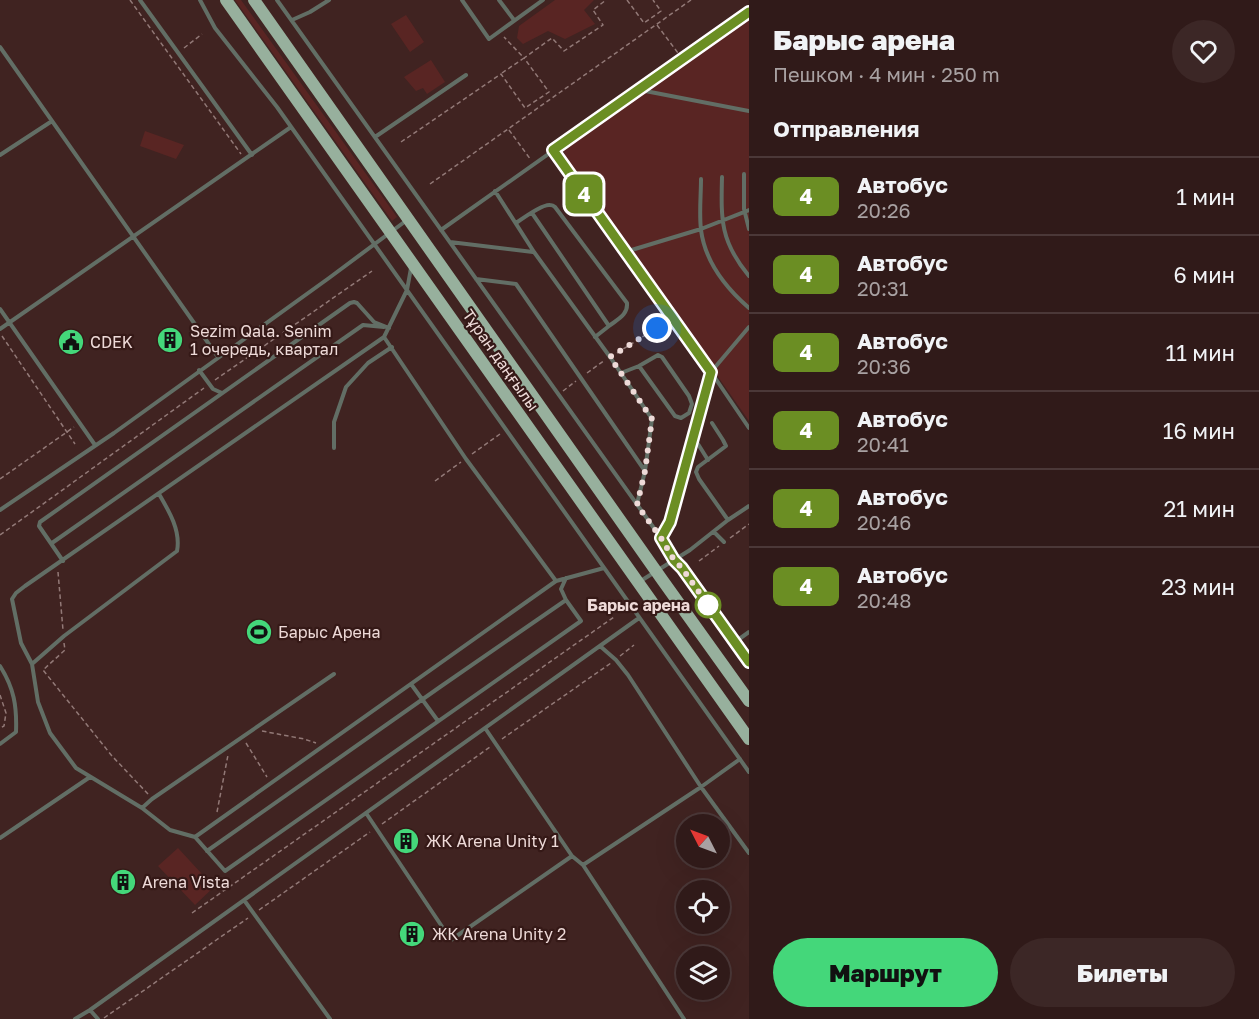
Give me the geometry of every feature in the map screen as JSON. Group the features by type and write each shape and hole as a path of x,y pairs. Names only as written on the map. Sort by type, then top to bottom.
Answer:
{"main road":[{"name":"Тұран даңғылы","path":"226,0 749,739"},
{"name":"Тұран даңғылы","path":"254,0 407,220 749,701"}],"lane":[{"path":"140,0 252,155"},
{"path":"200,0 215,28 291,127 749,772"},
{"path":"277,0 661,538 674,560 749,662"},
{"path":"292,20 329,0"},
{"path":"462,0 489,39 543,0"},
{"path":"499,0 514,20"},
{"path":"441,230 749,12"},
{"path":"0,47 218,357"},
{"path":"375,136 466,75"},
{"path":"639,90 749,111"},
{"path":"0,155 52,121"},
{"path":"0,331 9,322 291,127"},
{"path":"553,150 749,428"},
{"path":"744,174 749,229"},
{"path":"722,177 722,220 726,238 735,258 749,276"},
{"path":"701,178 701,229 705,247 716,271 749,308"},
{"path":"495,191 534,252 652,419 645,471 637,505"},
{"path":"516,223 552,204 627,303 626,314 595,337"},
{"path":"625,252 701,229 747,211"},
{"path":"532,213 609,326"},
{"path":"0,510 114,433 407,220"},
{"path":"450,242 534,252"},
{"path":"412,263 407,290 384,337 16,593 12,599 21,643 32,664 38,702 50,733 76,768 142,808 170,830 195,837 225,871 581,621 561,589 566,578"},
{"path":"476,279 516,284 645,471"},
{"path":"63,561 39,526 40,522 350,303 357,303 374,322 387,327"},
{"path":"0,309 95,445"},
{"path":"52,543 363,325 387,327"},
{"path":"661,538 670,522 711,372 749,327"},
{"path":"384,337 466,459 556,581"},
{"path":"334,448 333,422 346,387 368,363 392,348"},
{"path":"621,373 658,355 662,357 689,396 692,404 689,413 681,418 675,416 639,366"},
{"path":"199,370 215,391 222,393"},
{"path":"712,423 726,446 698,467 696,472 728,520"},
{"path":"698,444 708,460"},
{"path":"32,664 63,636 177,551 178,544 172,517 159,494"},
{"path":"638,582 674,560 749,506"},
{"path":"714,532 724,542"},
{"path":"195,837 556,581 604,568"},
{"path":"207,851 566,600"},
{"path":"75,1019 639,618"},
{"path":"735,642 749,632"},
{"path":"600,646 628,675 701,787 749,853"},
{"path":"0,666 8,679 17,709 16,732 0,744"},
{"path":"142,808 334,674"},
{"path":"411,684 438,721"},
{"path":"485,728 572,856 583,865 684,1019"},
{"path":"583,865 740,759"},
{"path":"0,838 90,777"},
{"path":"366,813 451,940 572,856"},
{"path":"244,900 330,1019"},
{"path":"90,1010 98,1019"}],"path":[{"path":"130,0 245,160"},
{"path":"400,142 552,38 564,51 603,25 593,10 606,0"},
{"path":"627,0 644,23 661,11 653,0"},
{"path":"430,184 692,0"},
{"path":"657,24 682,59"},
{"path":"499,32 524,58 549,92 525,108 501,74"},
{"path":"178,52 202,34"},
{"path":"509,129 533,164"},
{"path":"0,535 209,384 372,271"},
{"path":"558,394 610,357 672,318"},
{"path":"0,331 75,444"},
{"path":"0,479 80,423"},
{"path":"57,565 65,650 43,670 112,756 152,799"},
{"path":"192,913 614,617"},
{"path":"104,1019 616,660 634,645"},
{"path":"0,695 6,713 3,726 0,728"},
{"path":"252,730 304,738 324,745"},
{"path":"242,737 271,783"},
{"path":"216,822 230,746"}],"shaded area":[{"path":"235,0 241,0 397,217 392,221"},
{"path":"555,0 594,0 584,10 595,24 565,39 548,31 523,44 517,38 519,26"},
{"path":"406,15 424,42 410,52 391,24"},
{"path":"749,16 749,421 609,221 583,180 581,181 563,156 565,154 561,148"},
{"path":"431,60 445,82 427,94 423,88 416,91 404,77"},
{"path":"145,131 184,145 176,159 140,146"},
{"path":"178,848 214,887 195,905 158,866"}],"bus line":[{"name":"4","path":"749,12 553,150 711,372 670,522 661,538 674,560 749,662"}],"place":[{"name":"Sezim Qala. Senim 1 очередь, квартал","path":"170,340"},
{"name":"CDEK","path":"71,342"},
{"name":"Барыс арена","path":"708,605"},
{"name":"Барыс Арена","path":"259,632"},
{"name":"ЖК Arena Unity 1","path":"406,841"},
{"name":"Arena Vista","path":"123,882"},
{"name":"ЖК Arena Unity 2","path":"412,934"}],"route":[{"path":"657,328 610,357 652,419 645,471 637,505 708,605"}]}
